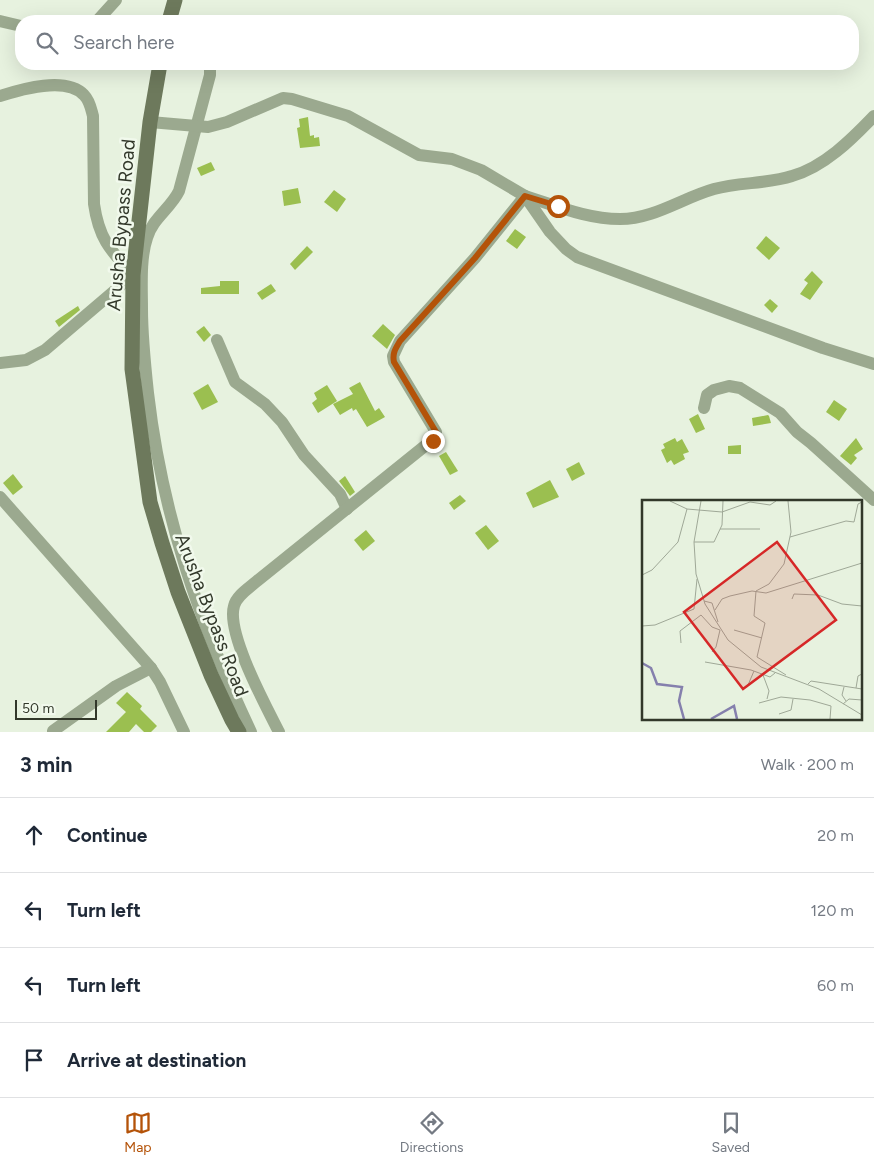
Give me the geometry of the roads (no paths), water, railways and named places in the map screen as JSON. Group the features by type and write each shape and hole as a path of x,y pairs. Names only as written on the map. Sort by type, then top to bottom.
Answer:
{"main road":[{"path":"171,15 175,0"},
{"name":"Arusha Bypass Road","path":"159,70 150,122 133,275 132,369 150,502 162,543 178,592 211,675 239,732"}],"street":[{"path":"102,15 116,0"},
{"path":"0,21 15,25"},
{"path":"210,70 179,191 153,225 147,237 142,279 142,328 154,437 177,542 204,623 252,732"},
{"path":"0,96 25,88 57,85 71,86 85,95 91,105 93,116 94,204 96,218 107,245 133,275 45,350 26,360 0,363"},
{"path":"150,122 208,127 227,122 274,101 292,98 348,116 419,155 462,162 481,170 525,196 596,218 636,218 653,214 714,189 792,176 818,164 842,147 874,116"},
{"path":"525,196 550,232 566,250 577,257 822,348 874,364"},
{"path":"279,732 243,656 233,624 233,607 238,598 257,581 436,437 436,432 394,362 393,356 400,341 475,258 525,196"},
{"path":"217,340 235,382 265,404 282,422 304,455 340,494 347,509"},
{"path":"704,408 707,395 714,390 730,386 740,388 780,413 797,432 874,500"},
{"path":"0,497 151,668 160,682 184,732"},
{"path":"53,731 116,686 151,668"}]}
